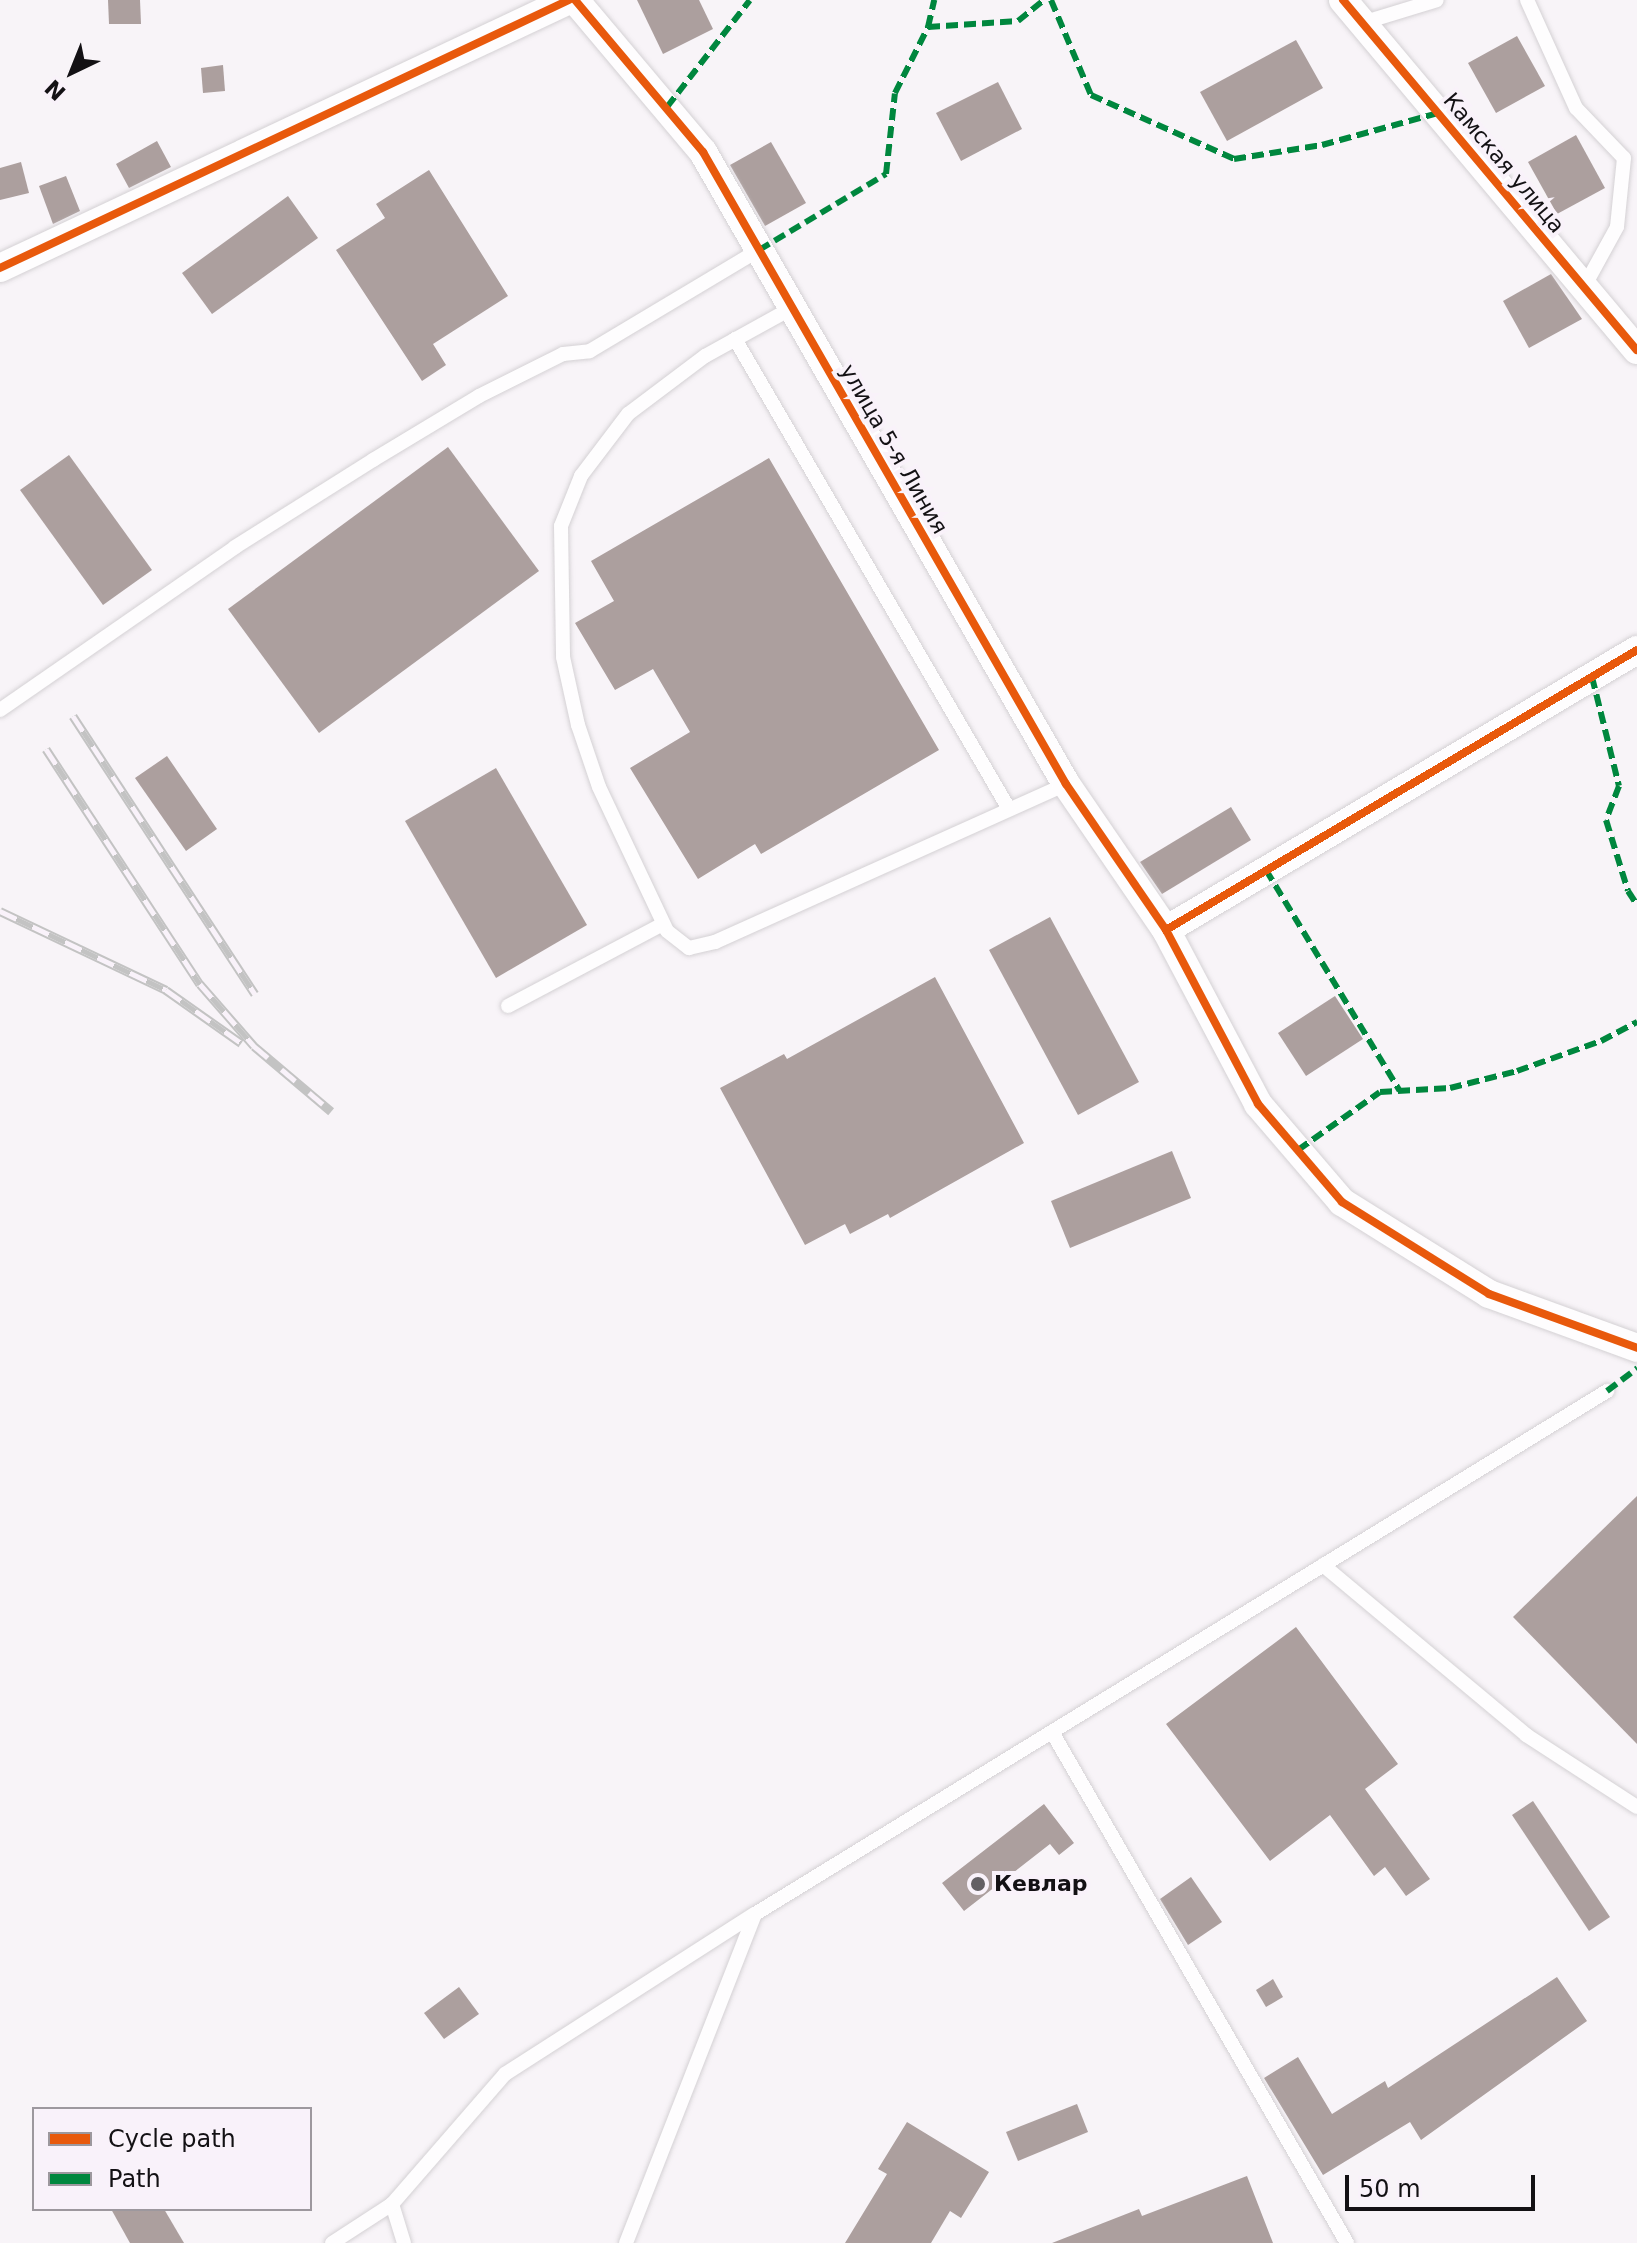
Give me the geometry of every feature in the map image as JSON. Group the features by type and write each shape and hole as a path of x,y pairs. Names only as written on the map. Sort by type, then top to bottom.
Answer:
{"street":[{"path":"0,268 569,0"},
{"name":"улица 5-я Линия","path":"575,0 703,152 1066,784 1166,930 1258,1104 1342,1202 1489,1294 1637,1348"},
{"name":"Камская улица","path":"1343,0 1637,350"},
{"path":"1166,930 1637,650"}],"lane":[{"path":"1362,23 1437,0"},
{"path":"1527,0 1576,108 1624,158 1617,227 1584,287"},
{"path":"0,710 235,547 373,460 563,354 590,351 759,250"},
{"path":"792,308 665,383 628,414 581,476 561,526 563,657 578,725 599,787 663,924 675,940 700,947 1066,784"},
{"path":"735,339 1009,809"},
{"path":"508,1006 663,924"},
{"path":"332,2243 392,2204 505,2074 755,1914 1607,1391"},
{"path":"1323,1565 1526,1735 1637,1807"},
{"path":"1052,1732 1347,2243"},
{"path":"626,2243 755,1914"},
{"path":"392,2204 404,2243"}],"building":[{"path":"108,0 140,0 141,24 109,24"},
{"path":"637,0 699,0 713,29 663,54"},
{"path":"1517,36 1545,86 1496,113 1468,63"},
{"path":"1296,40 1323,88 1227,141 1200,92"},
{"path":"223,65 225,91 203,93 201,68"},
{"path":"998,82 1022,129 961,161 936,113"},
{"path":"1576,135 1605,188 1557,214 1528,162"},
{"path":"157,141 171,167 129,188 116,164"},
{"path":"771,142 806,203 765,226 730,165"},
{"path":"21,162 29,193 0,200 0,168"},
{"path":"429,170 508,296 433,344 446,365 422,381 336,250 385,218 376,204"},
{"path":"66,176 80,211 53,224 39,186"},
{"path":"288,196 318,238 212,314 182,273"},
{"path":"1551,274 1582,319 1529,348 1503,301"},
{"path":"448,447 539,571 319,733 228,609"},
{"path":"69,455 152,570 103,605 20,490"},
{"path":"769,458 939,750 761,854 755,844 698,879 630,768 690,732 653,669 615,690 575,623 614,601 591,561"},
{"path":"167,756 217,829 186,851 135,778"},
{"path":"496,768 587,925 496,978 405,821"},
{"path":"1231,807 1251,840 1162,894 1140,862"},
{"path":"1050,917 1139,1082 1078,1115 989,950"},
{"path":"935,977 1024,1143 890,1218 888,1214 850,1234 845,1224 805,1245 720,1088 784,1054 787,1059"},
{"path":"1335,996 1363,1039 1306,1076 1278,1033"},
{"path":"1172,1151 1191,1198 1070,1248 1051,1201"},
{"path":"1637,1496 1637,1744 1513,1617"},
{"path":"1296,1627 1398,1764 1365,1789 1430,1879 1406,1896 1385,1867 1374,1876 1330,1815 1270,1861 1166,1724"},
{"path":"1533,1801 1610,1917 1589,1931 1512,1815"},
{"path":"1044,1804 1074,1843 1059,1855 1050,1844 964,1911 942,1883"},
{"path":"1191,1877 1222,1922 1188,1945 1160,1899"},
{"path":"1557,1977 1587,2021 1421,2140 1410,2122 1323,2175 1264,2078 1298,2057 1332,2114 1385,2081 1388,2088"},
{"path":"1273,1979 1283,1997 1266,2007 1256,1990"},
{"path":"459,1987 479,2014 444,2039 424,2013"},
{"path":"1077,2104 1088,2132 1018,2161 1006,2132"},
{"path":"907,2122 989,2172 961,2218 950,2211 931,2243 845,2243 887,2174 878,2169"},
{"path":"1247,2176 1273,2243 1052,2243 1139,2209 1142,2216"},
{"path":"112,2211 165,2211 184,2243 130,2243"}],"railway":[{"path":"73,716 255,994"},
{"path":"46,749 200,984 254,1046 331,1111"},
{"path":"0,911 166,990 241,1043"}],"marked path":[{"path":"667,107 750,0"},
{"path":"928,27 934,0"},
{"path":"759,250 886,174 895,93 928,27 1018,21 1044,0"},
{"path":"1051,0 1091,95 1234,159 1322,145 1438,113"},
{"path":"1592,677 1619,786 1606,820 1628,891 1637,905"},
{"path":"1266,870 1400,1091"},
{"path":"1298,1150 1380,1092 1450,1088 1517,1071 1601,1041 1637,1022"},
{"path":"1607,1391 1637,1368"}],"cycle path":[{"path":"0,268 569,0"},
{"path":"575,0 703,152 1066,784 1166,930 1258,1104 1342,1202 1489,1294 1637,1348"},
{"path":"1343,0 1637,350"},
{"path":"1166,930 1637,650"}],"place":[{"name":"Кевлар","path":"978,1884"}]}
